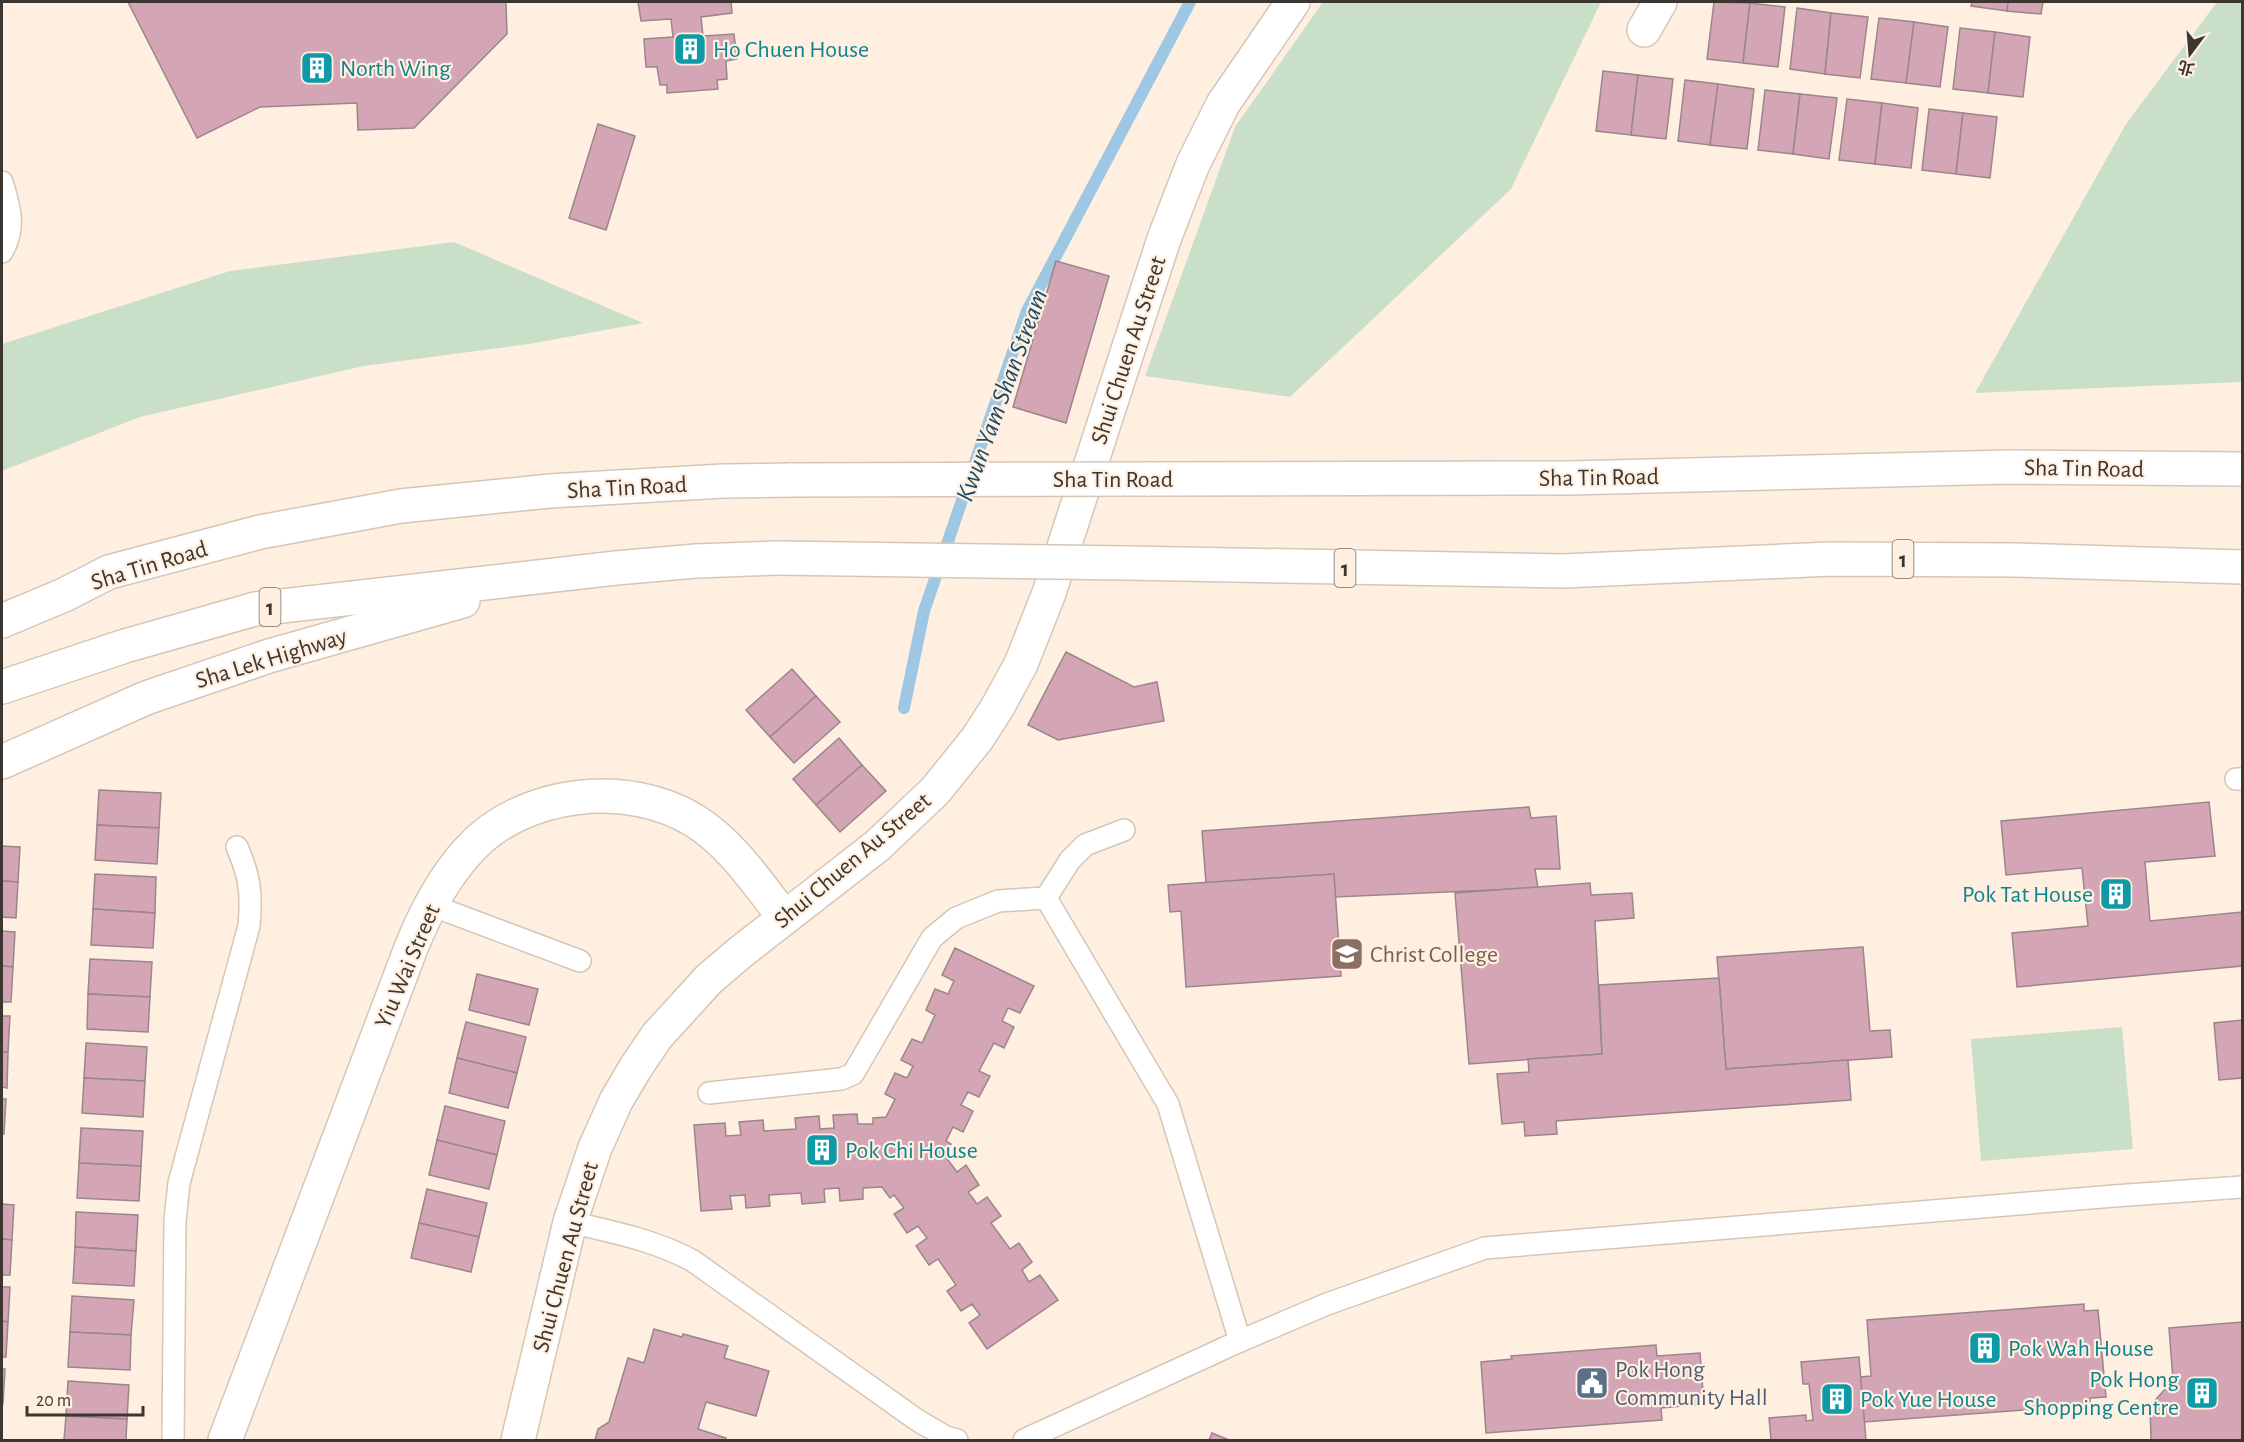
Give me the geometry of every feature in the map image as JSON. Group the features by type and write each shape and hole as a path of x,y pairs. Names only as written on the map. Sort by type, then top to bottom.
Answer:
{"main road":[{"name":"Shui Chuen Au Street","path":"518,1440 570,1222 595,1148 616,1101 636,1067 657,1036 709,979 784,917 877,846 935,791 957,765 997,708 1021,664 1042,612 1164,239 1193,164 1223,104 1293,2"},
{"path":"1644,30 1660,2"},
{"name":"Sha Tin Road","path":"2,621 64,595 109,572 260,532 401,506 550,491 792,480 1581,478 2007,466 2242,470"},
{"name":"1","path":"2,687 125,646 255,609 696,561 778,558 1563,571 1831,559 2002,560 2242,567"},
{"path":"2,599 109,572"},
{"name":"Sha Lek Highway","path":"2,762 146,698 268,656 548,576"},
{"name":"Yiu Wai Street","path":"225,1440 411,948 431,905 454,868 469,850 504,822 521,812 544,805 593,797 614,797 646,802 676,811 712,833 744,867 784,917"}],"lane":[{"path":"2,182 11,220 9,239 2,252"},
{"path":"1046,898 1070,860 1085,845 1124,830"},
{"path":"173,1440 175,1220 179,1183 249,926 252,901 247,871 237,847"},
{"path":"709,1092 841,1079 854,1074 932,938 956,918 998,901 1046,898"},
{"path":"1046,898 1168,1104 1240,1341"},
{"path":"431,905 580,961"},
{"path":"1024,1440 1240,1341 1327,1304 1485,1248 2242,1187"},
{"path":"570,1222 639,1238 675,1251 693,1261 917,1420 946,1437 957,1440"}],"green space":[{"path":"1323,2 1601,2 1511,189 1290,397 1145,376 1235,127"},
{"path":"2217,2 2242,2 2242,382 1975,393 2126,124"},
{"path":"454,242 643,323 529,344 364,366 140,417 2,471 2,344 230,271"},
{"path":"2122,1027 2133,1149 1981,1161 1971,1039"}],"building":[{"name":"North Wing","path":"128,2 506,2 507,34 414,128 358,130 357,103 260,107 197,138"},
{"name":"Ho Chuen House","path":"638,2 731,2 732,13 701,17 703,36 734,34 737,59 726,61 727,79 717,80 718,89 667,93 667,85 660,85 657,67 646,67 644,39 673,37 671,19 641,21"},
{"path":"1714,2 1750,3 1743,63 1707,59"},
{"path":"1972,2 2008,2 2007,11 1971,6"},
{"path":"2008,2 2043,2 2041,14 2007,11"},
{"path":"1750,3 1785,7 1778,67 1743,63"},
{"path":"1797,8 1831,13 1825,74 1790,69"},
{"path":"1831,13 1868,17 1860,78 1825,74"},
{"path":"1879,18 1914,22 1906,83 1871,79"},
{"path":"1914,22 1948,27 1940,87 1906,83"},
{"path":"1960,28 1995,32 1988,93 1953,89"},
{"path":"1995,32 2030,37 2023,97 1988,93"},
{"path":"1603,71 1638,75 1631,135 1596,131"},
{"path":"1638,75 1673,79 1666,139 1631,135"},
{"path":"1685,80 1718,84 1710,145 1678,141"},
{"path":"1718,84 1754,89 1747,149 1710,145"},
{"path":"1765,90 1800,94 1793,154 1758,150"},
{"path":"1800,94 1837,98 1829,159 1793,154"},
{"path":"1847,99 1882,103 1875,164 1839,160"},
{"path":"1882,103 1918,108 1911,168 1875,164"},
{"path":"1929,109 1963,113 1956,174 1922,170"},
{"path":"1963,113 1997,117 1990,178 1956,174"},
{"path":"598,124 635,136 606,230 569,218"},
{"path":"1056,261 1109,276 1066,423 1013,407"},
{"path":"1066,652 1134,687 1157,682 1164,721 1058,740 1028,725"},
{"path":"792,669 816,696 770,737 746,710"},
{"path":"816,696 840,722 794,763 770,737"},
{"path":"839,738 862,765 816,805 793,779"},
{"path":"862,765 886,791 840,832 816,805"},
{"path":"99,790 161,793 159,828 97,825"},
{"name":"Pok Tat House","path":"2209,802 2215,856 2145,862 2150,921 2242,912 2242,966 2017,987 2012,933 2088,926 2082,868 2006,875 2001,821"},
{"path":"1529,807 1531,818 1556,816 1560,869 1535,869 1538,888 1335,897 1334,874 1206,883 1202,831"},
{"path":"97,825 159,828 157,864 95,860"},
{"path":"2,846 20,847 18,882 2,881"},
{"path":"95,874 156,877 155,913 93,909"},
{"path":"1334,874 1341,976 1186,987 1181,911 1170,912 1168,885"},
{"path":"2,881 18,882 16,918 2,917"},
{"path":"1590,883 1591,895 1632,893 1634,918 1595,921 1602,1054 1469,1064 1455,893"},
{"path":"93,909 155,913 153,948 91,945"},
{"path":"2,931 15,932 13,967 2,966"},
{"path":"1863,947 1870,1031 1890,1030 1892,1057 1726,1069 1717,957"},
{"name":"Pok Chi House","path":"955,948 1034,986 1020,1013 1008,1008 1002,1021 1014,1027 1004,1048 994,1043 979,1071 990,1076 979,1097 968,1092 961,1105 973,1111 963,1132 953,1127 946,1141 951,1144 945,1156 957,1172 966,1165 979,1185 968,1192 977,1204 987,1197 1001,1216 991,1223 1010,1249 1019,1243 1032,1262 1022,1270 1029,1282 1040,1275 1058,1300 987,1349 969,1323 980,1315 972,1304 961,1311 947,1291 956,1285 938,1259 929,1265 916,1246 927,1238 918,1226 907,1233 894,1214 904,1208 894,1195 890,1198 882,1187 863,1188 863,1199 840,1201 839,1188 824,1189 825,1202 802,1204 801,1193 769,1195 770,1206 746,1208 745,1195 730,1196 732,1209 701,1211 694,1125 725,1123 726,1136 741,1135 739,1122 763,1120 764,1131 796,1129 795,1118 819,1116 820,1129 834,1128 833,1115 857,1114 858,1124 873,1124 873,1118 886,1117 895,1099 885,1094 895,1073 907,1078 913,1066 901,1060 912,1039 922,1043 935,1015 926,1010 935,989 948,994 954,981 942,975"},
{"path":"90,959 152,962 150,997 88,994"},
{"path":"2,966 13,967 11,1002 2,1002"},
{"path":"477,974 538,989 529,1025 469,1010"},
{"path":"1719,978 1726,1069 1848,1060 1851,1100 1556,1121 1557,1134 1525,1136 1524,1122 1502,1124 1497,1074 1529,1072 1528,1059 1602,1054 1599,985"},
{"path":"88,994 150,997 148,1032 87,1029"},
{"path":"2,1016 10,1016 8,1052 2,1052"},
{"path":"2242,1020 2242,1078 2219,1080 2214,1023"},
{"path":"466,1022 526,1037 517,1073 457,1058"},
{"path":"86,1043 147,1047 145,1081 84,1078"},
{"path":"2,1052 8,1052 7,1088 2,1087"},
{"path":"457,1058 517,1073 508,1108 449,1093"},
{"path":"84,1078 145,1081 143,1117 82,1113"},
{"path":"2,1099 6,1099 4,1134 2,1134"},
{"path":"445,1106 505,1121 497,1155 437,1140"},
{"path":"81,1128 143,1131 141,1166 79,1163"},
{"path":"437,1140 497,1155 489,1189 429,1175"},
{"path":"79,1163 141,1166 139,1201 77,1198"},
{"path":"427,1189 487,1203 479,1237 419,1223"},
{"path":"2,1204 14,1205 12,1240 2,1239"},
{"path":"76,1212 138,1215 136,1251 75,1247"},
{"path":"419,1223 479,1237 471,1272 411,1258"},
{"path":"2,1239 12,1240 10,1275 2,1275"},
{"path":"75,1247 136,1251 134,1286 73,1283"},
{"path":"2,1287 10,1287 8,1322 2,1321"},
{"path":"72,1296 134,1300 131,1335 70,1332"},
{"name":"Pok Wah House","path":"2084,1304 2084,1311 2098,1310 2106,1397 2090,1398 2090,1405 1864,1422 1860,1377 1871,1376 1867,1320"},
{"path":"2,1321 8,1322 6,1357 2,1357"},
{"name":"Pok Hong Shopping Centre","path":"2242,1322 2242,1440 2151,1440 2150,1406 2173,1380 2169,1328"},
{"path":"654,1329 728,1346 724,1358 769,1371 756,1416 706,1402 698,1429 726,1438 725,1440 595,1440 598,1429 609,1422 628,1358 644,1363"},
{"path":"70,1332 131,1335 130,1370 68,1367"},
{"name":"Pok Hong Community Hall","path":"1656,1345 1657,1356 1700,1353 1704,1404 1661,1408 1662,1420 1486,1433 1481,1362 1512,1359 1511,1356"},
{"name":"Pok Yue House","path":"1859,1357 1866,1440 1771,1440 1769,1418 1806,1415 1806,1421 1813,1420 1809,1384 1803,1384 1801,1362"},
{"path":"2,1369 5,1369 3,1404 2,1404"},
{"path":"68,1381 129,1385 127,1419 66,1416"},
{"path":"66,1416 127,1419 126,1440 64,1440"},
{"path":"1212,1433 1229,1440 1209,1440"}],"waterway":[{"name":"Kwun Yam Shan Stream","path":"904,708 924,611 1027,311 1190,2"}],"place":[{"name":"Ho Chuen House","path":"690,49"},
{"name":"North Wing","path":"317,68"},
{"name":"Pok Tat House","path":"2116,894"},
{"name":"Christ College","path":"1347,954"},
{"name":"Pok Chi House","path":"822,1150"},
{"name":"Pok Wah House","path":"1985,1348"},
{"name":"Pok Hong Community Hall","path":"1592,1383"},
{"name":"Pok Hong Shopping Centre","path":"2202,1393"},
{"name":"Pok Yue House","path":"1837,1399"}]}
